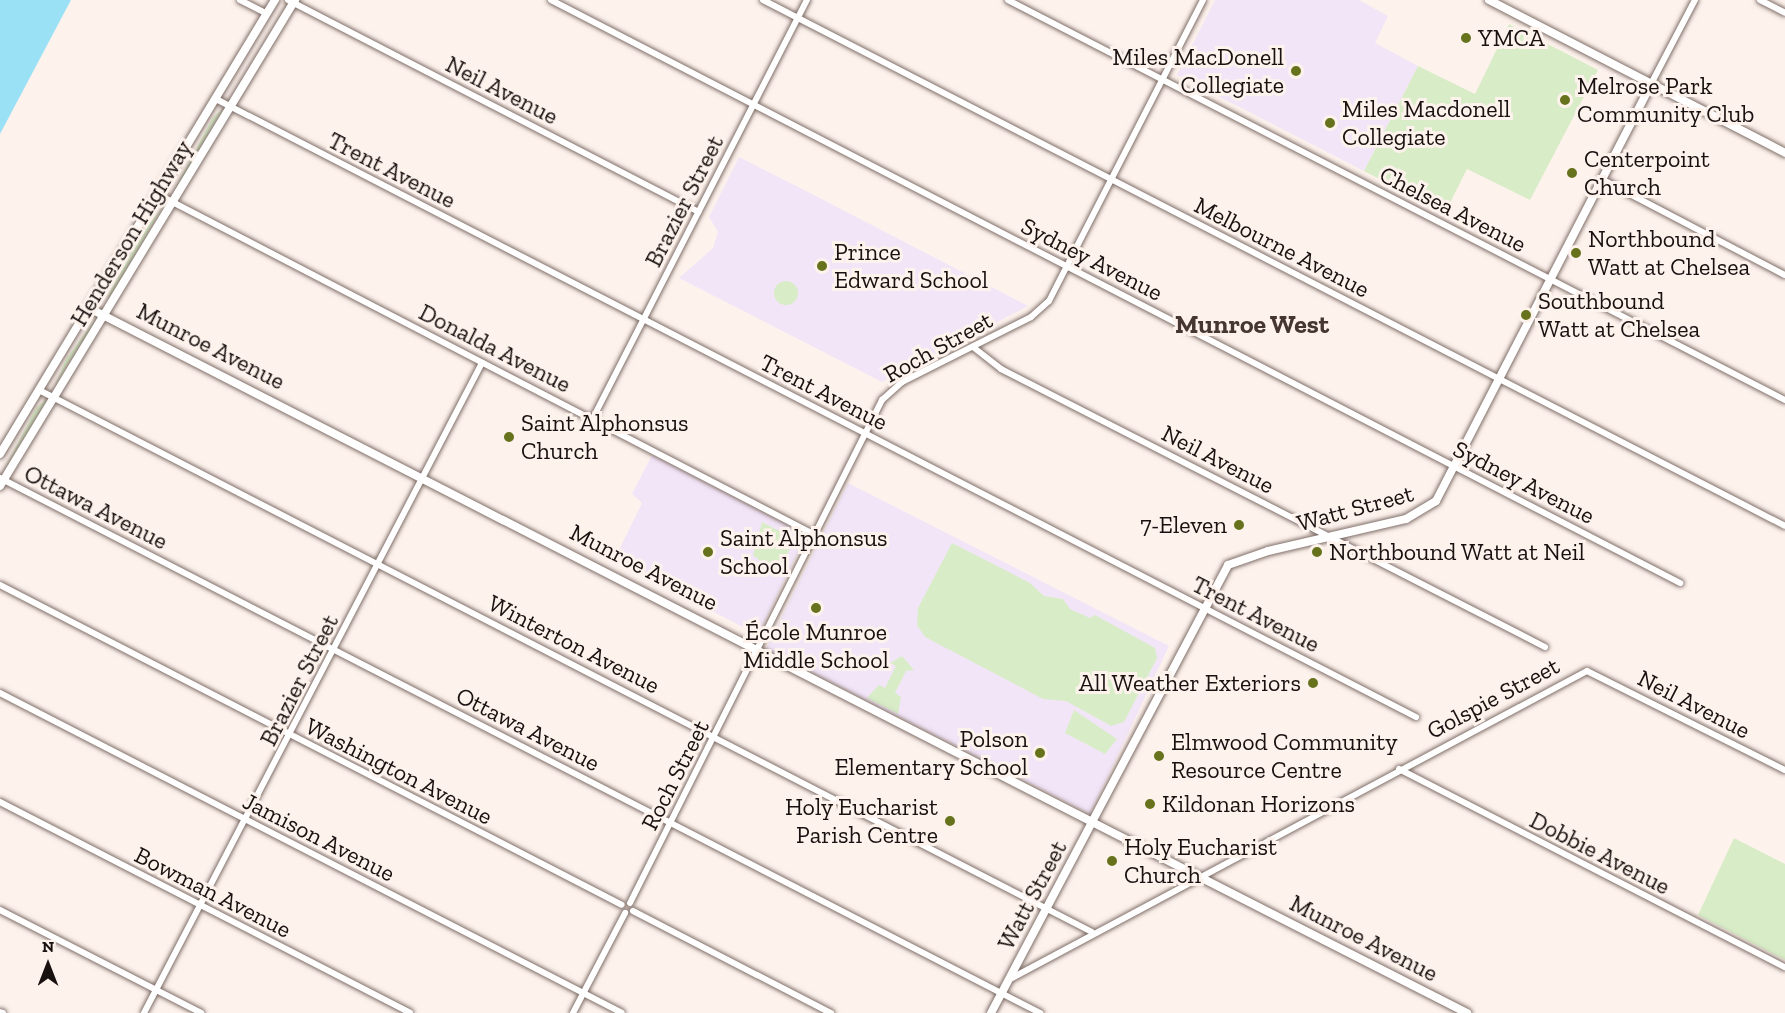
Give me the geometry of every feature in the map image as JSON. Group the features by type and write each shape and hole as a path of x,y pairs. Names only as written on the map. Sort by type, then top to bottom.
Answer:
{"main road":[{"name":"Henderson Highway","path":"0,454 275,0"},
{"name":"Henderson Highway","path":"1,481 231,107 292,1"},
{"path":"267,14 281,23"},
{"name":"Munroe Avenue","path":"1092,822 1467,1013"},
{"name":"Watt Street","path":"991,1013 1092,822"}],"street":[{"path":"240,0 267,14"},
{"name":"Sydney Avenue","path":"551,0 1680,583"},
{"name":"Melbourne Avenue","path":"763,0 1785,526"},
{"name":"Brazier Street","path":"593,418 807,0"},
{"name":"Chelsea Avenue","path":"1008,0 1785,400"},
{"name":"Roch Street","path":"630,903 760,649 865,433 890,392 1043,307 1203,0"},
{"path":"1489,0 1785,153"},
{"name":"Watt Street","path":"1092,822 1220,575 1238,560 1423,513 1443,492 1695,0"},
{"path":"1760,0 1785,13"},
{"name":"Neil Avenue","path":"292,1 699,212"},
{"name":"Trent Avenue","path":"216,99 1416,717"},
{"path":"1603,180 1785,275"},
{"name":"Donalda Avenue","path":"158,194 816,535"},
{"name":"Munroe Avenue","path":"89,308 105,314 424,476 1092,822"},
{"name":"Neil Avenue","path":"974,347 1001,369 1545,647"},
{"name":"Brazier Street","path":"144,1013 380,564 482,363"},
{"name":"Winterton Avenue","path":"39,390 1092,932"},
{"name":"Ottawa Avenue","path":"1,481 1040,1013"},
{"name":"Washington Avenue","path":"0,585 622,905"},
{"name":"Neil Avenue","path":"1587,671 1785,770"},
{"name":"Golspie Street","path":"1008,982 1022,968 1587,671"},
{"name":"Jamison Avenue","path":"0,693 622,1013"},
{"name":"Dobbie Avenue","path":"1399,769 1785,967"},
{"name":"Bowman Avenue","path":"0,802 410,1013"},
{"path":"573,1013 625,913 622,905 630,903 633,911"},
{"path":"0,909 201,1013"},
{"path":"625,913 633,911 831,1013"}],"shaded area":[{"name":"Miles Macdonell Collegiate","path":"1215,0 1359,0 1388,16 1375,43 1418,66 1364,171 1177,75"},
{"name":"Prince Edward School","path":"739,157 1028,306 882,382 679,278 713,248 718,232 709,217"},
{"name":"Saint Alphonsus School","path":"652,455 806,535 758,635 614,560 642,503 632,494"},
{"path":"848,483 1169,646 1090,814 766,649"}],"green space":[{"path":"1509,24 1598,70 1530,200 1467,169 1445,213 1364,171 1418,66 1475,94"},
{"path":"223,109 178,186 174,190 213,117"},
{"path":"164,205 110,298 107,297 143,232"},
{"path":"786,281 791,282 797,288 797,298 791,304 786,305 781,304 775,298 774,293 775,288 781,282"},
{"path":"97,319 55,385 66,359"},
{"path":"45,400 47,401 5,468 36,408"},
{"path":"762,522 795,539 777,574 753,555"},
{"path":"952,543 1030,583 1044,596 1063,599 1070,609 1090,618 1095,615 1155,648 1157,658 1124,722 1111,726 1066,701 1043,699 925,637 917,625 918,608"},
{"path":"902,656 914,670 906,671 895,693 901,697 898,714 867,698 879,685 885,688 896,666 890,663"},
{"path":"1074,710 1117,739 1105,754 1065,733"},
{"path":"1734,838 1785,864 1785,960 1698,915"}],"water":[{"path":"0,0 71,0 0,134"}],"place":[{"name":"YMCA","path":"1466,38"},
{"name":"Miles MacDonell Collegiate","path":"1296,71"},
{"name":"Melrose Park Community Club","path":"1565,100"},
{"name":"Miles Macdonell Collegiate","path":"1330,123"},
{"name":"Centerpoint Church","path":"1572,173"},
{"name":"Northbound Watt at Chelsea","path":"1576,253"},
{"name":"Prince Edward School","path":"822,266"},
{"name":"Southbound Watt at Chelsea","path":"1526,315"},
{"name":"Saint Alphonsus Church","path":"509,437"},
{"name":"7-Eleven","path":"1239,525"},
{"name":"Saint Alphonsus School","path":"708,552"},
{"name":"Northbound Watt at Neil","path":"1317,552"},
{"name":"École Munroe Middle School","path":"816,608"},
{"name":"All Weather Exteriors","path":"1313,683"},
{"name":"Polson Elementary School","path":"1040,753"},
{"name":"Elmwood Community Resource Centre","path":"1159,756"},
{"name":"Kildonan Horizons","path":"1150,804"},
{"name":"Holy Eucharist Parish Centre","path":"950,821"},
{"name":"Holy Eucharist Church","path":"1112,861"}],"district":[{"name":"Munroe West","path":"1252,325"}]}
